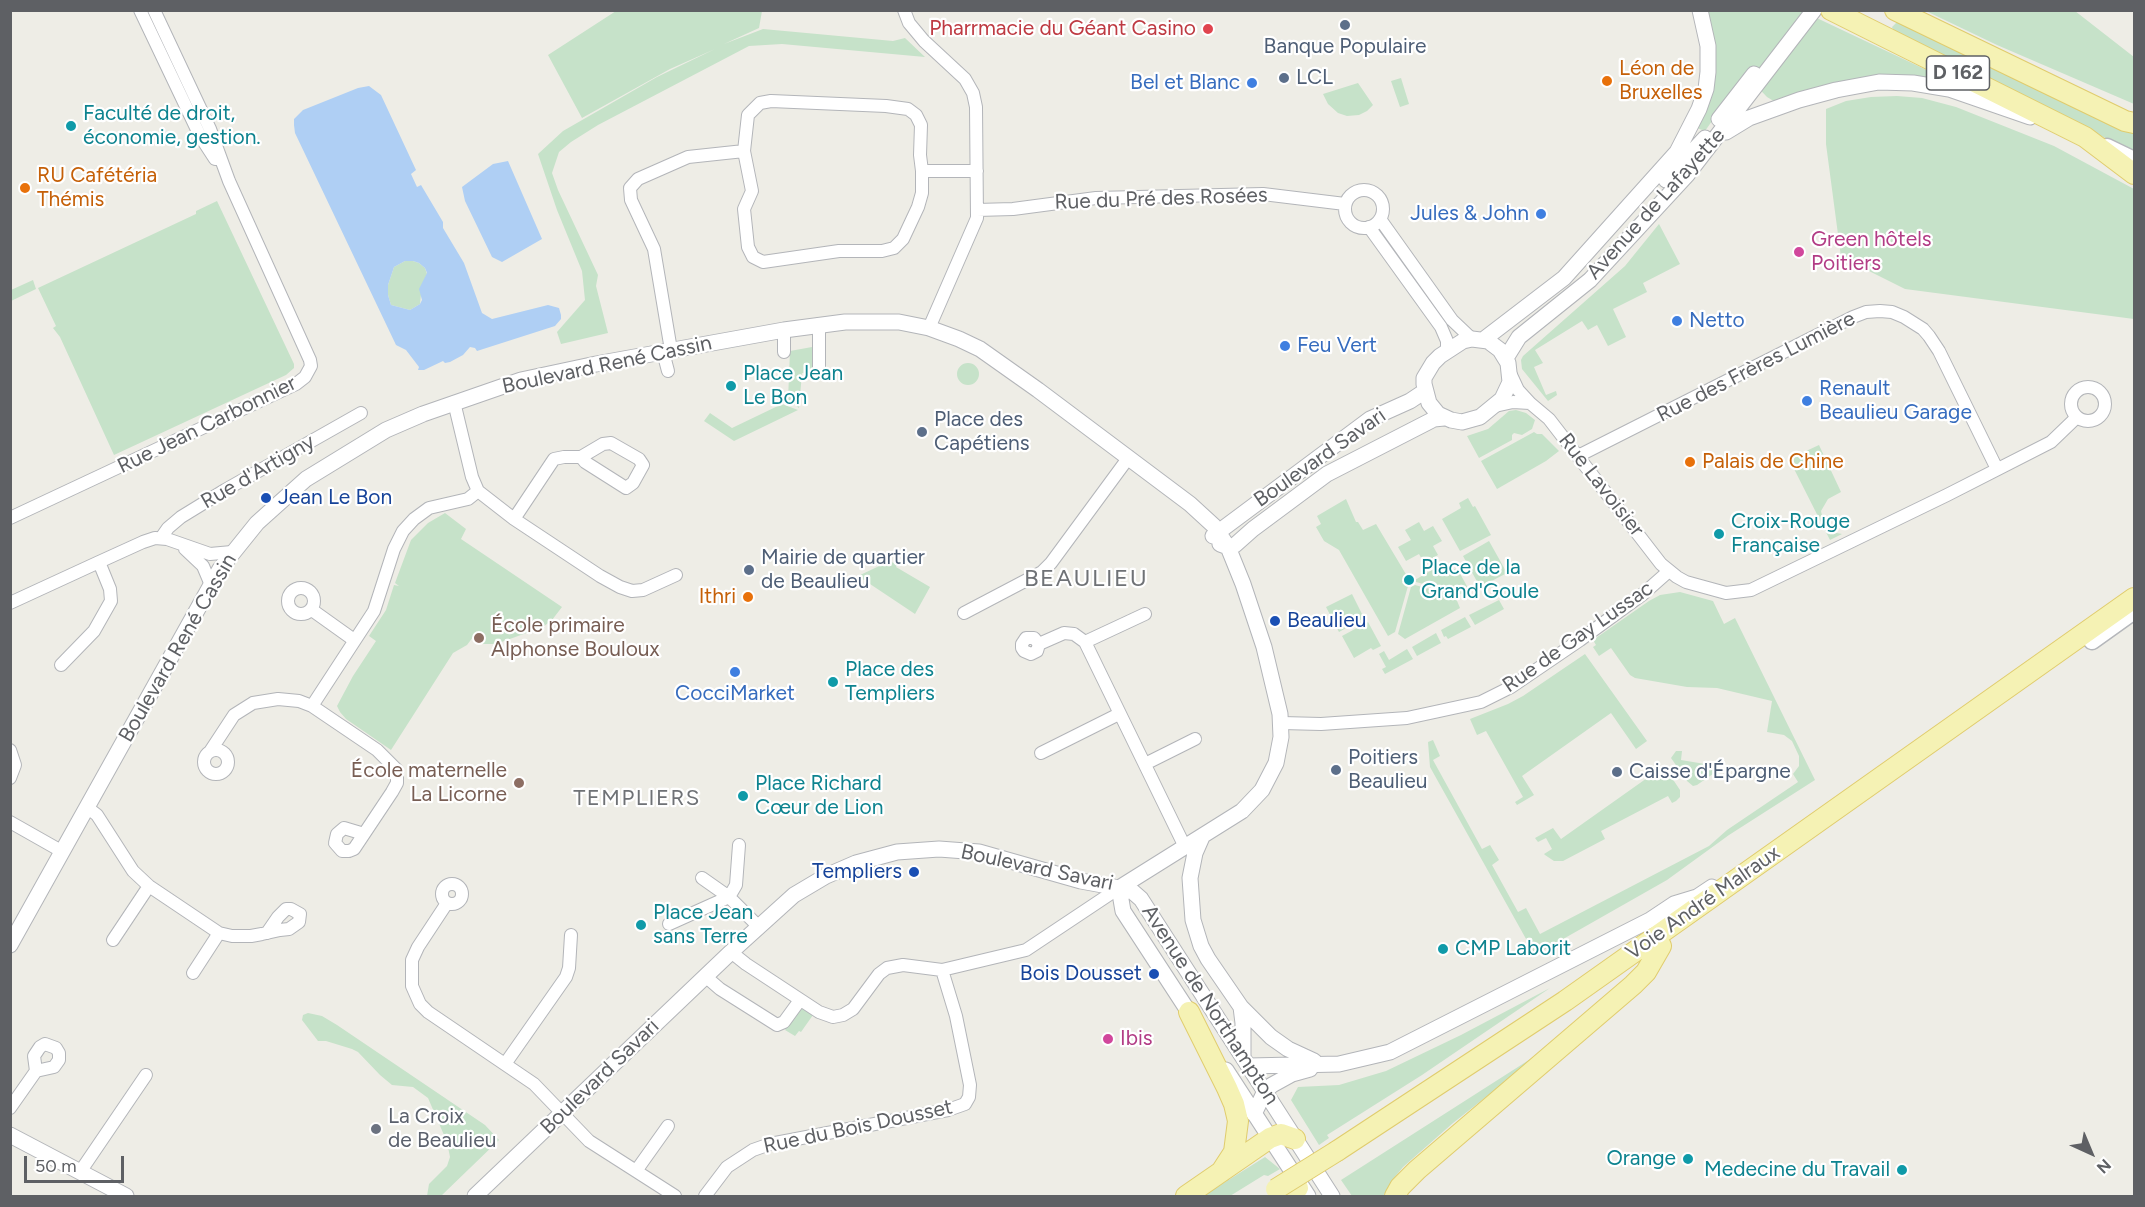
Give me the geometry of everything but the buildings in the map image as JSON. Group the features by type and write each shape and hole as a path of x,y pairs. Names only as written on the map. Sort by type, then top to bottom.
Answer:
{"main road":[{"name":"D 162","path":"1831,10 2134,160"},
{"name":"D 162","path":"1895,10 2131,123"},
{"path":"2085,137 2134,174"},
{"path":"2089,637 2134,590"},
{"name":"Voie André Malraux","path":"1340,1156 1661,946 2089,637 2134,598"},
{"name":"Voie André Malraux","path":"1288,1194 1765,860 2089,637 2134,611"},
{"path":"2089,637 2134,618"},
{"path":"1395,1197 1400,1187 1417,1170 1633,985 1646,972 1661,946"},
{"path":"1189,1012 1227,1088 1238,1121 1234,1152 1221,1172"},
{"path":"1186,1197 1270,1138 1281,1134 1295,1139"}],"street":[{"name":"Rue Jean Carbonnier","path":"140,10 200,136 229,181"},
{"name":"Rue Jean Carbonnier","path":"10,518 296,384 309,372 310,360 229,181 210,129 154,10"},
{"path":"904,10 912,27 965,79 973,93 976,108 977,210 975,224 929,328"},
{"name":"Avenue de Lafayette","path":"1425,391 1424,378 1432,363 1463,341 1477,339 1564,278 1677,152 1699,109 1706,89 1709,59 1700,10"},
{"name":"Avenue de Lafayette","path":"1506,358 1520,336 1576,292 1606,264 1687,175 1814,10"},
{"name":"Avenue de Lafayette","path":"1586,255 1690,155 1751,77 1793,36"},
{"path":"1751,77 1748,87 1750,95 1761,107 1770,110"},
{"path":"1712,143 1734,127 1770,110 1798,100 1879,82 1913,83 1949,89 2085,137"},
{"path":"763,102 903,107 916,115 921,125 922,171 922,193 918,207 903,238 894,248 882,251 839,251 763,262 753,257 747,247 744,209 752,191 744,151 748,115 763,102"},
{"path":"668,371 654,249 631,200 630,188 638,179 688,157 744,151"},
{"path":"922,171 977,171"},
{"path":"1363,189 1371,191 1382,203 1380,219 1369,227 1356,227 1346,215 1345,204 1356,191 1363,189"},
{"name":"Rue du Pré des Rosées","path":"977,210 1096,198 1252,194 1345,204"},
{"path":"1222,540 1253,529 1327,474 1434,419 1472,421 1495,406 1506,393 1511,375 1506,358 1492,344 1477,339 1452,320 1380,219"},
{"path":"1369,227 1441,327 1445,334 1447,351"},
{"name":"Rue des Frères Lumière","path":"1578,456 1859,314 1880,310 1904,317 1923,329 1929,336 1939,351 1996,469"},
{"name":"Boulevard René Cassin","path":"10,945 211,585 232,552 272,507 323,467 387,430 454,402 498,387 552,372 819,324 899,322 929,328 951,335 980,349 1038,390 1202,513 1222,540"},
{"path":"819,324 819,368"},
{"path":"784,330 784,352"},
{"name":"Rue Lavoisier","path":"1511,375 1518,390 1549,419 1669,571"},
{"path":"1425,391 1429,403 1444,418"},
{"name":"Boulevard Savari","path":"475,1197 731,952 794,895 826,876 872,858 919,850 962,850 980,852 1081,881 1119,888 1242,811 1262,790 1276,763 1282,723 1258,611 1222,540 1370,419 1410,401 1425,391"},
{"path":"454,402 472,477 478,491 514,519 600,576 628,590 643,590 676,575"},
{"path":"1495,406 1514,402 1530,403"},
{"name":"Rue d'Artigny","path":"161,538 180,517 361,413"},
{"name":"Rue de Gay Lussac","path":"1282,723 1321,724 1407,718 1481,702 1511,687 1580,640 1643,594 1669,571 1686,582 1718,592 1734,594 1751,590 2051,441 2078,417"},
{"path":"514,519 551,462 564,457 581,457 603,444 611,443 639,459 642,465 633,483 626,488 581,457"},
{"path":"964,613 1042,572 1129,458"},
{"path":"312,706 374,611 394,549 409,523 429,508 468,499 478,491"},
{"path":"10,603 142,542 161,538 213,555 232,552"},
{"path":"179,544 202,566 211,585"},
{"path":"61,665 94,631 111,601 111,589 99,562"},
{"path":"312,610 354,640"},
{"path":"1085,642 1145,614"},
{"path":"1039,644 1064,633 1074,634 1085,642 1185,847"},
{"path":"211,750 234,715 253,703 269,699 286,699 312,706 377,750 398,770 397,783 364,834"},
{"path":"1041,753 1119,714"},
{"path":"1145,764 1196,739"},
{"path":"10,750 15,765 10,778"},
{"path":"88,808 98,815 133,871 149,886 219,933 240,936 267,933"},
{"path":"10,822 63,852"},
{"path":"1202,837 1195,853 1190,878 1193,920 1208,959 1241,1007 1261,1029 1288,1049 1324,1065"},
{"path":"669,924 729,897 736,885 739,844"},
{"path":"1241,1007 1246,1061 1324,1065 1339,1064 1390,1052 1650,920 1674,903 1697,897 1743,867 1765,860"},
{"path":"702,878 729,897 759,927"},
{"path":"113,940 149,886"},
{"path":"731,952 825,1015 839,1016 852,1009 879,974 887,968 903,965 942,970 1026,950 1119,888"},
{"name":"Avenue de Northampton","path":"1288,1194 1270,1138 1123,911 1119,888 1133,892 1141,899 1332,1197"},
{"path":"447,903 412,960 411,975 415,994 420,1004 428,1012 534,1084 589,1141 675,1197"},
{"path":"193,973 219,933"},
{"path":"505,1064 566,977 569,968 571,935"},
{"name":"Rue du Bois Dousset","path":"705,1197 727,1167 753,1150 948,1110 965,1104 969,1097 970,1085 956,1016 942,970"},
{"path":"705,976 775,1025 781,1025 784,1022 800,1000"},
{"path":"1254,1114 1266,1092 1280,1080 1292,1074 1324,1065"},
{"path":"10,1108 36,1071"},
{"path":"80,1172 146,1075"},
{"path":"636,1172 668,1126"},
{"path":"10,1135 126,1197"}],"green space":[{"path":"616,11 762,11 759,28 724,44 763,29 893,41 905,38 925,57 782,44 749,46 598,125 571,142 559,152 552,173 598,275 596,286 608,333 561,344 557,332 585,300 582,271 557,210 538,154 563,131 657,77 715,49 670,69 582,118 548,55"},
{"path":"1705,11 1802,11 1973,92 1928,80 1777,103 1767,97 1745,74 1705,131 1697,128"},
{"path":"1926,11 2075,11 2134,57 2134,104 1997,45"},
{"path":"1897,22 1903,22 2134,134 2134,152 1896,36 1892,27"},
{"path":"1401,78 1409,104 1400,107 1391,81"},
{"path":"1358,83 1373,105 1359,115 1347,116 1338,113 1328,104 1323,94"},
{"path":"1897,96 1922,98 1956,107 2054,146 2134,189 2134,319 1905,289 1841,257 1826,144 1826,109 1846,101"},
{"path":"217,201 294,368 286,375 114,455 60,337 53,328 56,326 38,288 196,214 196,211"},
{"path":"1659,224 1680,264 1643,283 1647,292 1613,309 1626,337 1608,346 1597,325 1588,330 1582,321 1535,350 1543,363 1534,367 1546,395 1556,391 1557,395 1548,401 1522,369 1523,356 1625,266"},
{"path":"405,261 419,263 425,268 427,274 422,285 420,304 410,310 391,305 388,295 388,285 394,267"},
{"path":"33,280 36,289 11,301 11,290"},
{"path":"812,347 812,374 802,373 799,408 788,400 790,351"},
{"path":"968,363 978,370 979,374 972,384 968,385 958,378 957,374 964,364"},
{"path":"782,404 798,410 734,441 704,421 710,413 732,428"},
{"path":"1516,410 1526,413 1535,420 1532,429 1522,435 1514,433 1512,440 1479,458 1467,436 1488,429 1509,411"},
{"path":"1534,432 1542,434 1559,451 1497,489 1481,461"},
{"path":"1819,445 1841,492 1828,499 1821,511 1824,525 1832,532 1842,534 1830,540 1789,459"},
{"path":"1468,498 1491,535 1460,551 1442,519 1461,508 1459,503"},
{"path":"1346,499 1356,522 1363,530 1376,524 1407,576 1402,583 1408,586 1395,632 1388,636 1339,550 1324,541 1316,527 1321,524 1317,516"},
{"path":"445,513 466,529 461,539 562,607 543,627 496,644 482,644 478,641 476,633 467,645 453,653 391,750 346,719 337,706 376,641 369,636 386,610 394,585 399,586 395,583 411,540 428,523"},
{"path":"1419,522 1424,531 1433,526 1442,541 1433,546 1438,555 1424,563 1419,554 1406,561 1398,547 1411,540 1405,530"},
{"path":"1489,541 1507,573 1480,587 1463,556"},
{"path":"890,561 930,587 915,614 858,576"},
{"path":"1442,564 1448,573 1457,568 1469,590 1461,594 1416,582 1415,580"},
{"path":"1415,585 1455,596 1460,608 1405,639 1398,634 1411,587"},
{"path":"1680,592 1713,601 1724,624 1735,618 1815,780 1729,835 1667,880 1535,955 1430,767 1428,742 1433,740 1440,756 1433,760 1482,849 1490,845 1499,860 1492,865 1518,912 1526,908 1540,934 1709,846 1727,830 1798,782 1793,774 1799,766 1799,756 1792,741 1784,735 1767,732 1772,701 1717,688 1687,687 1635,678 1630,675 1611,648 1599,656 1593,647 1596,645 1593,640 1649,601 1660,595"},
{"path":"1352,594 1364,618 1339,632 1326,607"},
{"path":"1499,600 1504,609 1475,625 1469,615"},
{"path":"1465,617 1471,627 1448,639 1444,637 1441,630"},
{"path":"1368,622 1381,646 1373,650 1371,648 1354,658 1342,636"},
{"path":"1436,633 1441,643 1417,656 1412,647"},
{"path":"1407,649 1413,659 1385,674 1382,669 1386,667 1379,654 1384,651 1389,660"},
{"path":"1585,654 1647,741 1636,749 1611,713 1522,776 1534,795 1517,805 1515,802 1523,797 1486,731 1477,735 1470,719 1523,696"},
{"path":"1676,751 1682,751 1681,760 1723,767 1693,786 1671,758"},
{"path":"1664,766 1680,790 1680,797 1676,801 1672,803 1668,796 1601,831 1605,839 1563,861 1554,861 1544,854 1552,849 1546,838 1538,842 1535,838 1553,828 1561,839"},
{"path":"1550,988 1422,1075 1327,1135 1329,1138 1319,1145 1291,1100 1298,1087 1339,1085 1386,1071"},
{"path":"801,1007 813,1015 801,1032 799,1031 795,1036 785,1030"},
{"path":"308,1013 322,1016 337,1025 485,1125 499,1140 441,1196 427,1196 429,1184 447,1166 450,1157 447,1142 428,1098 413,1087 392,1085 358,1052 326,1041 318,1041 302,1020 303,1015"},
{"path":"1532,1058 1403,1167 1383,1196 1352,1196 1341,1180"},
{"path":"1265,1157 1280,1169 1268,1176 1264,1175 1230,1196 1203,1196"}],"water":[{"path":"369,86 381,95 416,170 411,174 417,187 421,185 443,222 443,228 464,263 482,313 492,319 548,305 559,308 561,319 555,326 477,351 470,347 463,355 450,362 443,361 424,370 418,370 419,367 406,350 396,345 295,133 294,119 303,110 358,88","holes":["405,261 413,261 425,268 427,273 419,289 422,300 410,310 391,305 388,285 394,267"]},
{"path":"508,161 542,239 502,262 492,257 465,201 462,187 493,164"}],"place":[{"name":"Banque Populaire","path":"1345,25"},
{"name":"Pharrmacie du Géant Casino","path":"1208,29"},
{"name":"LCL","path":"1284,78"},
{"name":"Léon de Bruxelles","path":"1607,81"},
{"name":"Bel et Blanc","path":"1252,83"},
{"name":"Faculté de droit, économie, gestion.","path":"71,126"},
{"name":"RU Cafétéria Thémis","path":"25,188"},
{"name":"Jules & John","path":"1541,214"},
{"name":"Green hôtels Poitiers","path":"1799,252"},
{"name":"Netto","path":"1677,321"},
{"name":"Feu Vert","path":"1285,346"},
{"name":"Place Jean Le Bon","path":"731,386"},
{"name":"Renault Beaulieu Garage","path":"1807,401"},
{"name":"Place des Capétiens","path":"922,432"},
{"name":"Palais de Chine","path":"1690,462"},
{"name":"Jean Le Bon","path":"266,498"},
{"name":"Croix-Rouge Française","path":"1719,534"},
{"name":"Mairie de quartier de Beaulieu","path":"749,570"},
{"name":"Place de la Grand'Goule","path":"1409,580"},
{"name":"Ithri","path":"748,597"},
{"name":"Beaulieu","path":"1275,621"},
{"name":"École primaire Alphonse Bouloux","path":"479,638"},
{"name":"CocciMarket","path":"735,672"},
{"name":"Place des Templiers","path":"833,682"},
{"name":"Poitiers Beaulieu","path":"1336,770"},
{"name":"Caisse d'Épargne","path":"1617,772"},
{"name":"École maternelle La Licorne","path":"519,783"},
{"name":"Place Richard Cœur de Lion","path":"743,796"},
{"name":"Templiers","path":"914,872"},
{"name":"Place Jean sans Terre","path":"641,925"},
{"name":"CMP Laborit","path":"1443,949"},
{"name":"Bois Dousset","path":"1154,974"},
{"name":"Ibis","path":"1108,1039"},
{"name":"La Croix de Beaulieu","path":"376,1129"},
{"name":"Orange","path":"1688,1159"},
{"name":"Medecine du Travail","path":"1902,1170"}],"district":[{"name":"BEAULIEU","path":"1086,579"},
{"name":"TEMPLIERS","path":"637,799"}]}
